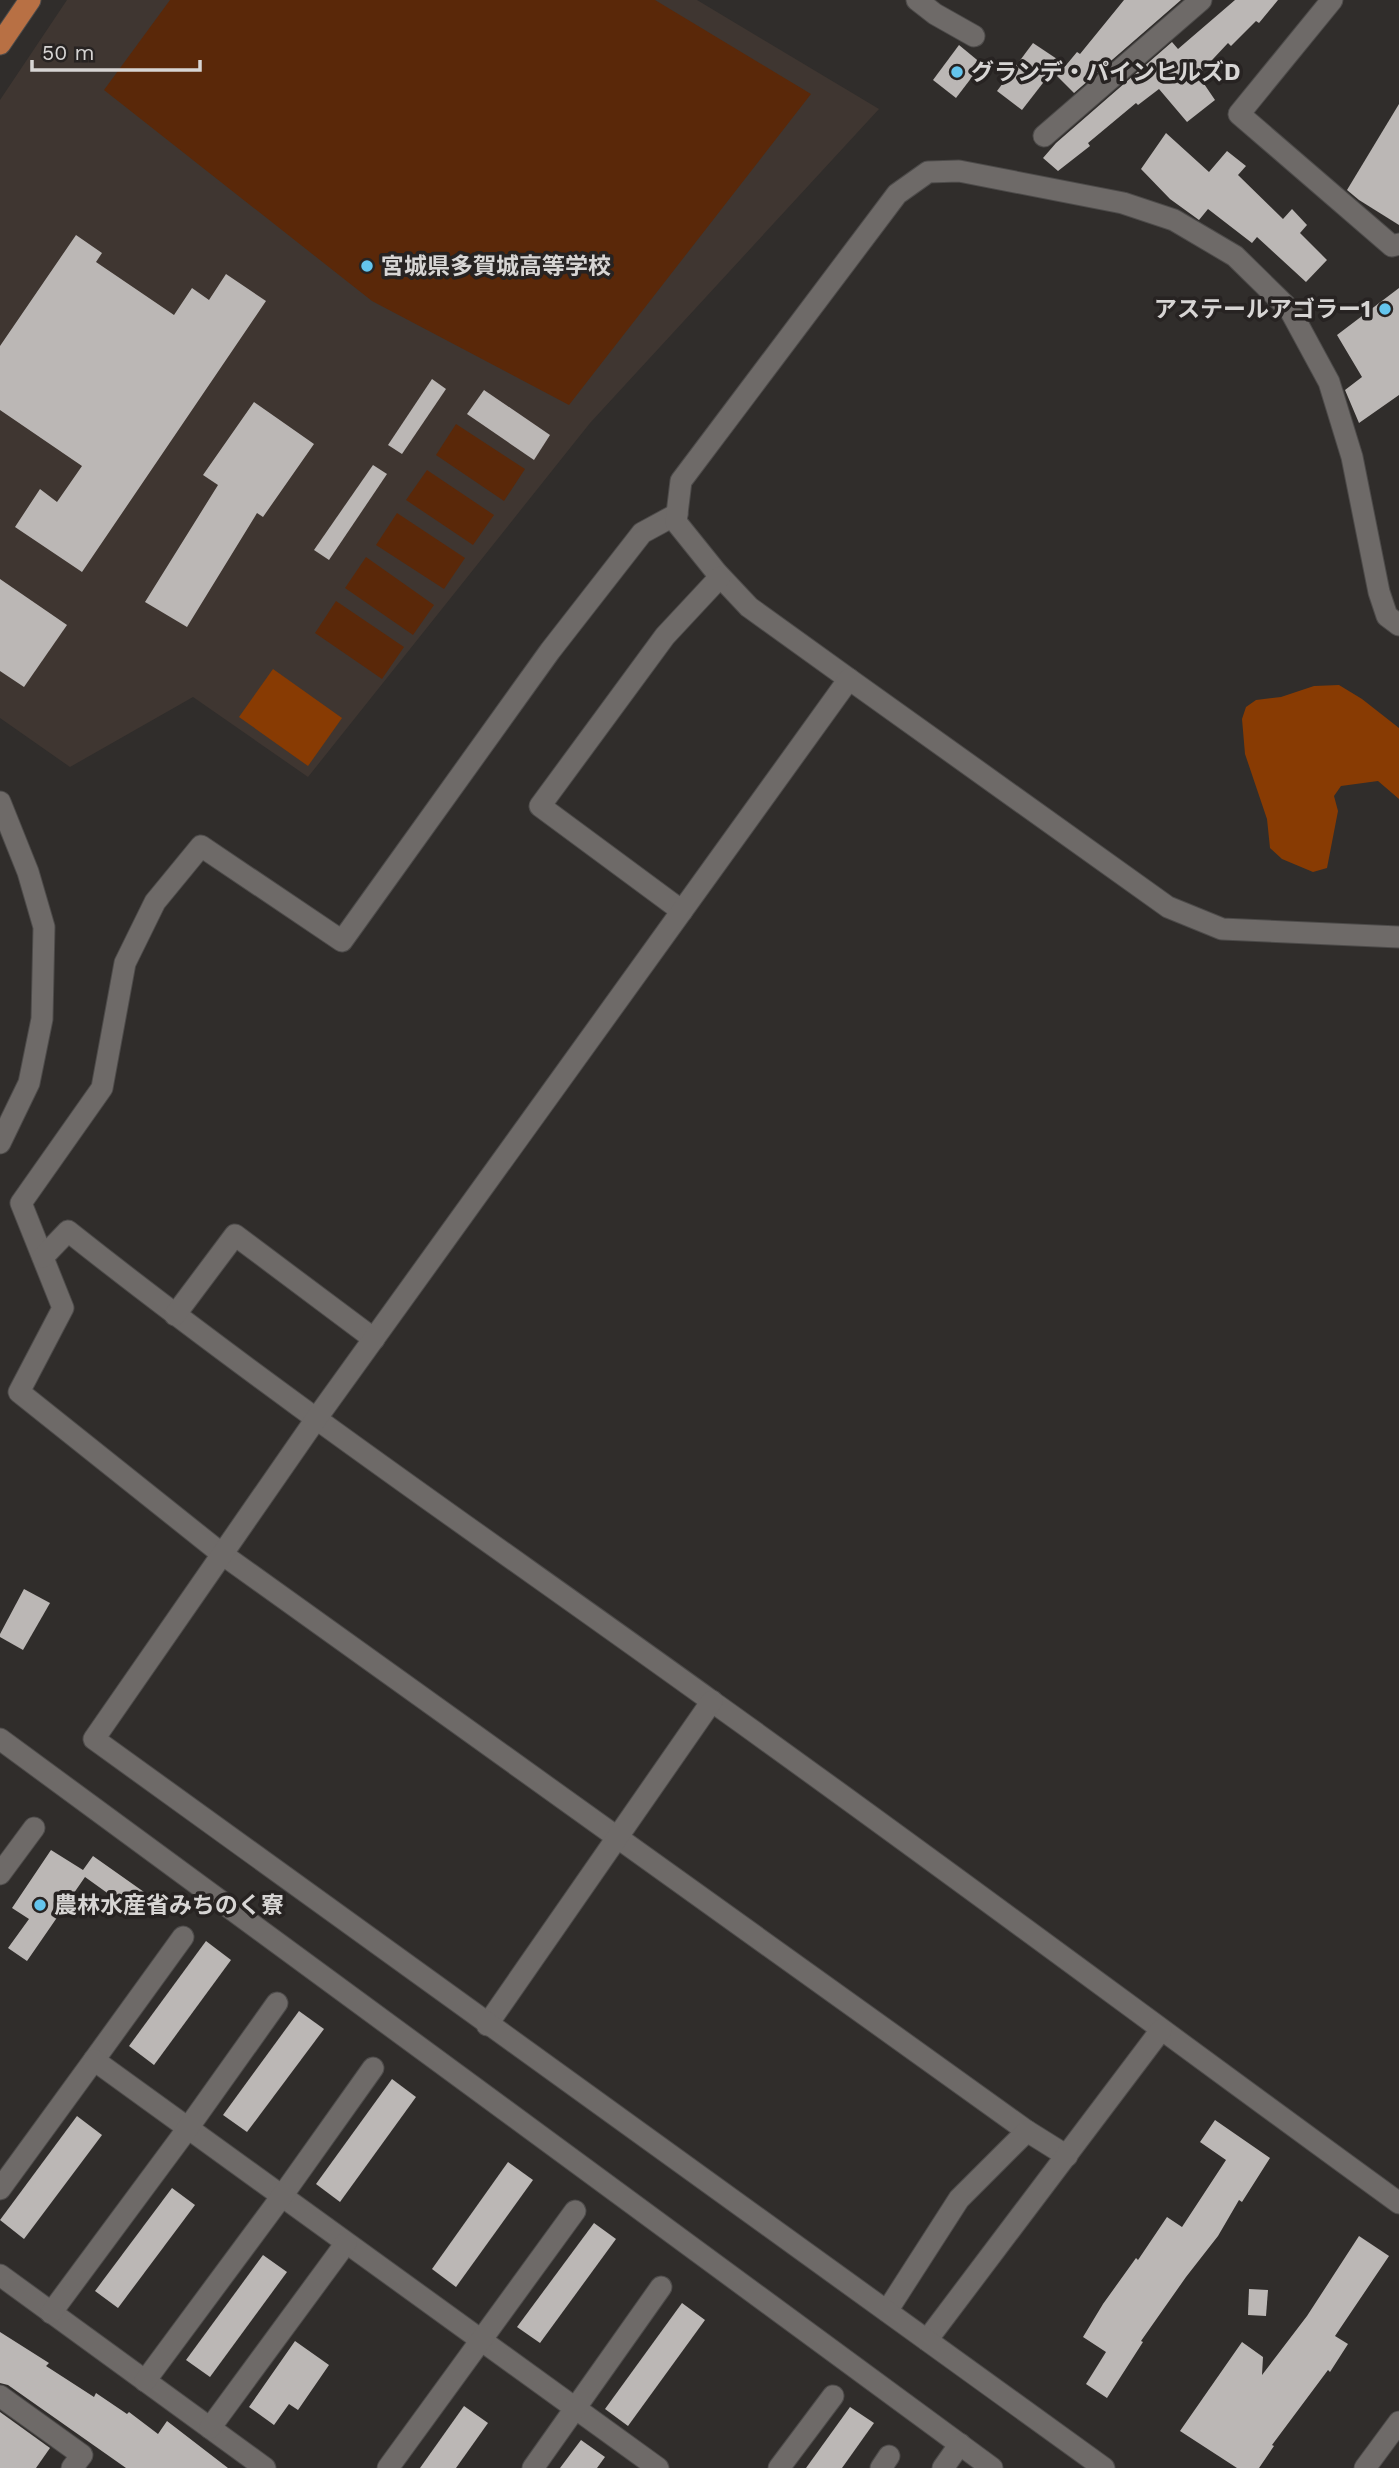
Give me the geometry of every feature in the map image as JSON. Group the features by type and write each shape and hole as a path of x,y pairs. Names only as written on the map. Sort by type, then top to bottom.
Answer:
{"main road":[{"path":"0,44 30,0"}],"street":[{"path":"918,0 935,14 974,36"},
{"path":"1044,136 1202,0"},
{"path":"1332,0 1240,114 1392,246 1399,244"},
{"path":"1399,625 1387,616 1380,592 1352,457 1329,383 1290,310 1234,256 1174,220 1123,203 959,171 928,172 897,194 681,481 676,522 748,607 1168,908 1222,929 1399,937"},
{"path":"677,514 642,533 625,554 534,673 342,941 201,846 156,902 125,962 102,1088 21,1203 64,1308 19,1392 222,1554 1027,2131 1067,2156"},
{"path":"682,911 540,806 665,636 720,577"},
{"path":"849,678 316,1419 94,1739 1104,2468"},
{"path":"0,802 28,872 44,928 42,1019 29,1083 0,1143"},
{"path":"43,1257 68,1231 175,1315 316,1419 712,1701 1399,2203"},
{"path":"175,1315 235,1235 373,1339"},
{"path":"487,2025 712,1701"},
{"path":"0,1740 992,2468"},
{"path":"0,1874 34,1828"},
{"path":"0,2189 183,1937"},
{"path":"51,2313 277,2003"},
{"path":"927,2340 1161,2030"},
{"path":"94,2060 656,2467"},
{"path":"145,2381 373,2068"},
{"path":"887,2311 959,2199 1027,2131"},
{"path":"388,2468 575,2211"},
{"path":"210,2428 346,2243"},
{"path":"0,2275 265,2468"},
{"path":"533,2468 661,2287"},
{"path":"0,2396 82,2455 72,2468"},
{"path":"779,2468 832,2396"},
{"path":"1365,2468 1399,2422"},
{"path":"943,2468 960,2444"}],"shaded area":[{"name":"宮城県多賀城高等学校","path":"67,0 697,0 879,109 590,423 308,777 193,697 70,767 0,718 0,100"},
{"path":"170,0 655,0 811,94 569,405 372,301 104,90"},
{"path":"456,424 525,469 504,501 436,455"},
{"path":"427,470 494,515 473,545 406,500"},
{"path":"397,513 465,558 444,589 376,545"},
{"path":"366,557 434,605 413,635 345,588"},
{"path":"336,601 404,647 382,679 315,633"},
{"path":"273,669 342,718 308,766 239,717"},
{"path":"1339,685 1399,728 1399,799 1378,781 1341,786 1334,796 1338,811 1327,868 1313,872 1282,859 1270,848 1267,819 1245,754 1242,719 1246,707 1256,700 1281,697 1314,686"}],"building":[{"path":"1124,0 1181,0 1074,93 1057,76 1077,52 1080,54"},
{"path":"1235,0 1278,0 1259,23 1256,21 1231,46 1228,43 1198,75 1215,100 1187,122 1159,89 1138,105 1136,103 1088,143 1090,146 1058,171 1043,158 1056,143 1172,42 1178,49"},
{"path":"1033,43 1060,61 1022,110 997,91"},
{"name":"グランデ・パインヒルズD","path":"959,45 982,64 956,98 933,80"},
{"path":"1399,104 1399,225 1347,190"},
{"path":"1166,133 1209,172 1227,151 1246,166 1238,175 1283,219 1292,209 1307,225 1300,233 1327,260 1306,282 1257,237 1252,243 1208,209 1199,220 1170,199 1141,169"},
{"path":"76,235 102,253 96,262 174,315 192,288 209,300 226,274 266,301 82,572 15,527 40,489 57,502 82,466 0,410 0,346"},
{"path":"1399,288 1399,395 1359,423 1345,390 1362,377 1337,335"},
{"path":"432,379 446,389 402,454 388,445"},
{"path":"484,390 550,435 534,460 467,414"},
{"path":"254,402 314,444 263,517 257,513 187,627 145,602 218,485 203,475"},
{"path":"373,465 387,474 329,560 314,550"},
{"path":"0,579 67,625 24,687 0,671"},
{"path":"24,1589 50,1603 23,1650 0,1637 0,1634"},
{"name":"農林水産省みちのく寮","path":"51,1850 83,1870 93,1856 144,1892 131,1910 85,1877 27,1961 8,1948 29,1919 12,1908"},
{"path":"206,1941 231,1960 154,2065 129,2046"},
{"path":"299,2011 324,2029 247,2132 223,2115"},
{"path":"392,2079 416,2097 340,2202 316,2184"},
{"path":"77,2116 102,2135 24,2239 0,2220"},
{"path":"1215,2120 1270,2158 1242,2202 1239,2200 1218,2236 1141,2341 1143,2342 1107,2398 1086,2384 1106,2352 1083,2337 1103,2304 1136,2258 1138,2260 1167,2217 1182,2227 1226,2160 1200,2142"},
{"path":"508,2162 533,2180 456,2287 432,2269"},
{"path":"172,2188 195,2205 118,2308 95,2291"},
{"path":"594,2223 616,2239 540,2343 517,2327"},
{"path":"1359,2236 1389,2256 1335,2336 1348,2344 1330,2372 1328,2370 1272,2445 1274,2446 1259,2468 1237,2468 1180,2431 1242,2342 1263,2357 1262,2375 1307,2316"},
{"path":"263,2255 287,2272 210,2377 186,2360"},
{"path":"1249,2289 1268,2290 1266,2316 1248,2315"},
{"path":"682,2303 705,2320 628,2426 605,2409"},
{"path":"0,2332 49,2363 46,2366 94,2397 96,2393 127,2414 129,2412 158,2434 167,2421 228,2468 126,2468 8,2385 0,2383"},
{"path":"295,2341 329,2365 298,2410 289,2404 274,2425 249,2407"},
{"path":"464,2406 488,2423 456,2468 420,2468"},
{"path":"850,2407 874,2423 842,2468 806,2468"},
{"path":"0,2412 50,2448 36,2468 0,2468"},
{"path":"581,2440 605,2457 597,2468 560,2468"}],"place":[{"name":"グランデ・パインヒルズD","path":"957,72"},
{"name":"宮城県多賀城高等学校","path":"367,266"},
{"name":"アステールアゴラー1","path":"1385,309"},
{"name":"農林水産省みちのく寮","path":"40,1905"}]}
